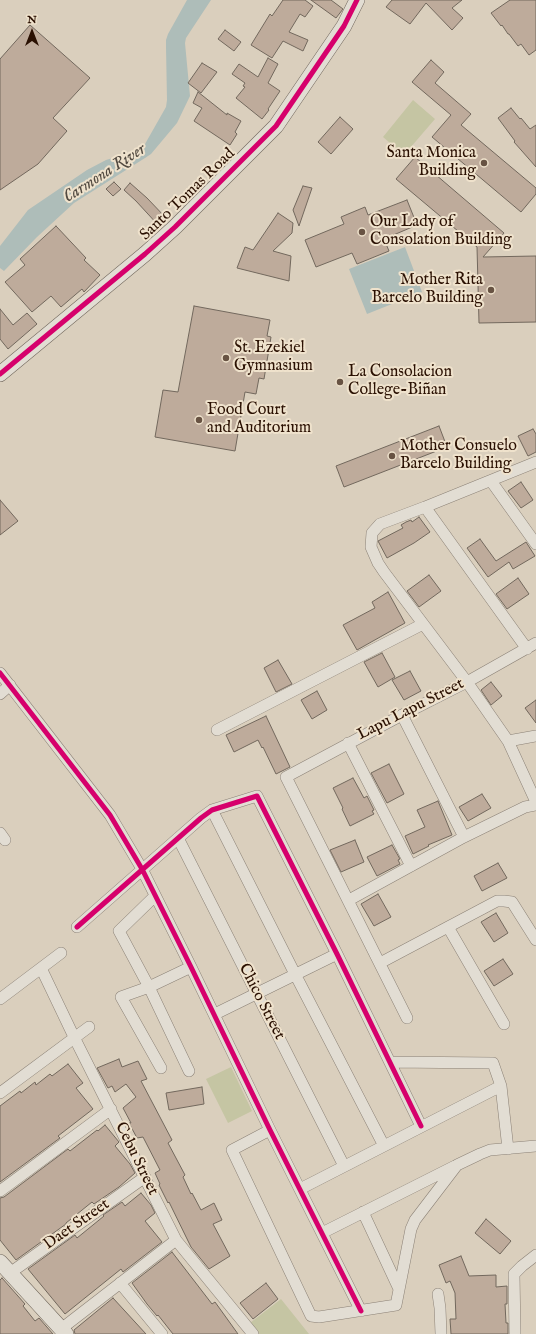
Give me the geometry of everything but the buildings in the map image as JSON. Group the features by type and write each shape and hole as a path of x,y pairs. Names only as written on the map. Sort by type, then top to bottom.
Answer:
{"street":[{"name":"Santo Tomas Road","path":"0,374 145,254 175,227 276,126 292,106 344,26 357,0"},
{"path":"407,1018 348,900 464,837 525,807 536,804 508,741 467,682 378,563 371,547 372,533 380,524 536,462"},
{"path":"491,481 536,544"},
{"path":"425,507 532,646"},
{"path":"217,730 423,624"},
{"name":"Lapu Lapu Street","path":"348,900 286,777 348,743 467,682 532,646"},
{"path":"0,673 110,815 142,869 361,1311"},
{"path":"0,694 10,685"},
{"path":"402,715 464,837"},
{"path":"508,741 536,736"},
{"path":"348,743 411,866"},
{"path":"77,927 201,818 212,810 256,796 337,954 421,1126"},
{"path":"212,810 384,1146"},
{"name":"Chico Street","path":"178,838 344,1166"},
{"path":"155,896 118,931 149,987 189,1071"},
{"path":"380,962 497,902 504,901 512,902 536,940"},
{"path":"448,927 504,1024"},
{"path":"0,999 61,953"},
{"path":"215,1014 337,954"},
{"path":"161,1068 122,997 149,987 191,966"},
{"name":"Cebu Street","path":"41,968 176,1240 253,1334"},
{"path":"0,1093 89,1027"},
{"path":"390,1062 493,1064 501,1086 508,1149"},
{"path":"300,1189 501,1086"},
{"path":"0,1191 111,1109"},
{"path":"270,1130 232,1150 311,1316 319,1317 396,1305 410,1229 415,1220 457,1165"},
{"path":"322,1233 480,1154 490,1150 536,1146"},
{"name":"Daet Street","path":"5,1267 145,1177"},
{"path":"363,1212 399,1289"},
{"path":"5,1267 64,1332 120,1283 176,1240"},
{"path":"515,1334 514,1274 536,1255"},
{"path":"120,1283 162,1334"},
{"path":"438,1294 441,1334"}],"green space":[{"path":"413,100 435,119 404,155 383,137"},
{"path":"231,1067 252,1111 228,1123 206,1079"},
{"path":"281,1299 309,1334 259,1334 250,1323"}],"water":[{"name":"Carmona River","path":"187,0 211,0 186,38 185,43 190,96 177,123 151,154 74,203 37,237 4,271 0,268 0,246 28,210 87,170 106,160 133,152 145,144 166,107 166,40"},
{"path":"405,247 422,292 367,314 349,269"}],"cycle path":[{"path":"0,374 145,254 175,227 276,126 344,26 357,0"},
{"path":"0,673 110,815 142,869 361,1311"},
{"path":"77,927 201,818 212,810 257,796 337,954 421,1126"}],"place":[{"name":"Santa Monica Building","path":"484,163"},
{"name":"Our Lady of Consolation Building","path":"362,232"},
{"name":"Mother Rita Barcelo Building","path":"491,290"},
{"name":"St. Ezekiel Gymnasium","path":"226,358"},
{"name":"La Consolacion College-Biñan","path":"340,382"},
{"name":"Food Court and Auditorium","path":"199,420"},
{"name":"Mother Consuelo Barcelo Building","path":"392,456"}]}
